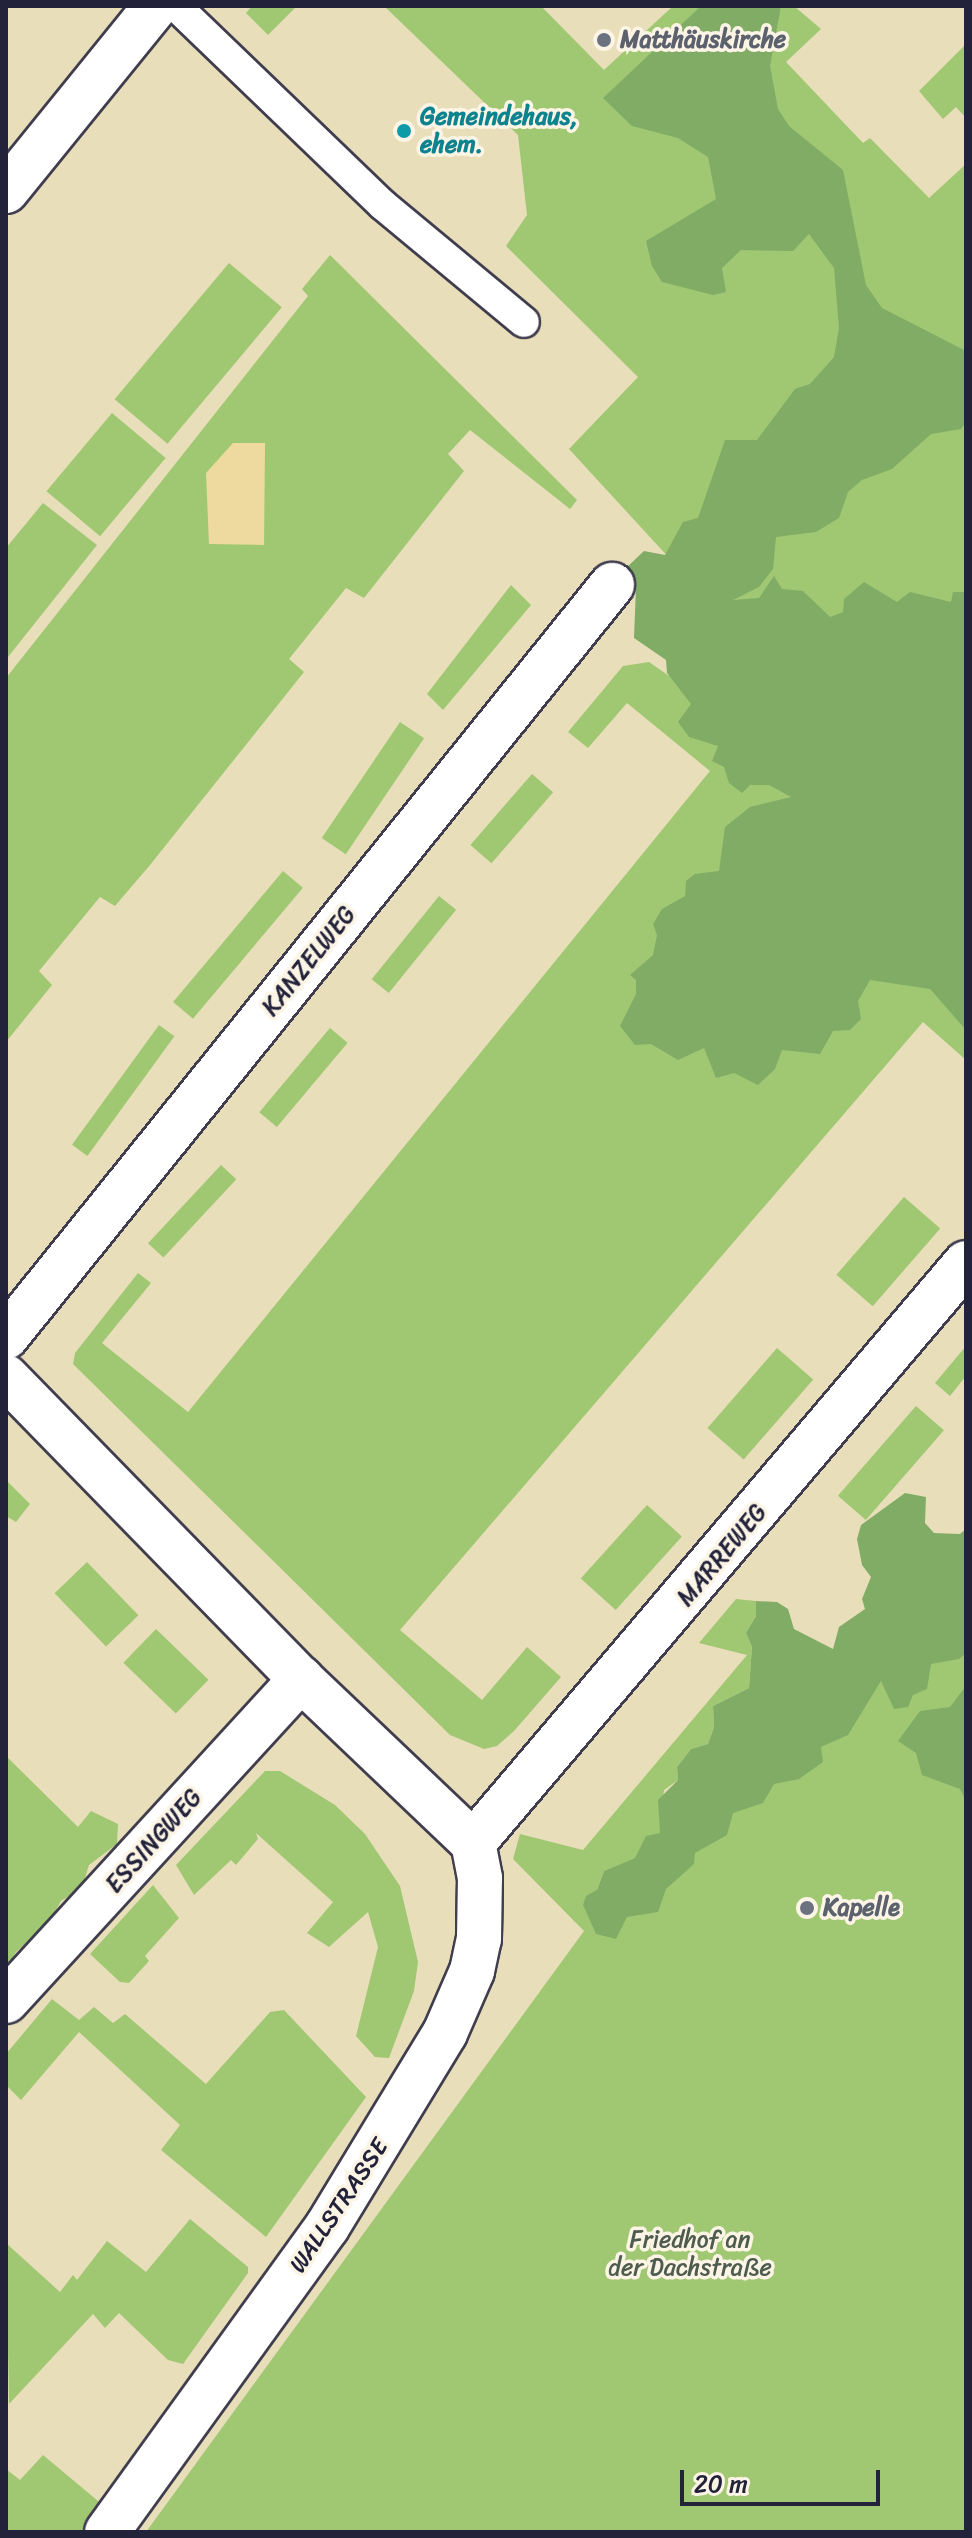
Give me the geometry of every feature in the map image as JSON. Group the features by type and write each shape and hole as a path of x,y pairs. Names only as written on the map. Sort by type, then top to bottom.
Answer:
{"street":[{"path":"8,184 156,6"},
{"name":"KANZELWEG","path":"6,1337 612,585"},
{"name":"MARREWEG","path":"473,1843 966,1263"},
{"path":"6,1377 301,1679 473,1843"},
{"name":"ESSINGWEG","path":"6,2001 301,1679"},
{"name":"WALLSTRASSE","path":"107,2532 327,2227 445,2033 472,1971 479,1939 480,1878 473,1843"}],"lane":[{"path":"176,6 383,205 524,322"}],"green space":[{"path":"252,6 297,6 268,35 246,13"},
{"path":"384,6 541,6 604,70 673,6 794,6 821,29 786,62 863,143 870,138 929,198 966,164 966,861 694,585 569,449 638,377 506,246 527,215 518,135"},
{"path":"701,6 781,6 770,66 778,109 789,126 843,170 866,285 882,308 966,351 966,422 961,429 931,434 892,469 862,480 848,492 839,518 816,532 776,537 773,569 759,587 733,600 759,598 774,576 782,589 803,591 830,617 843,612 844,599 864,582 897,602 910,592 951,602 953,592 966,592 966,1030 930,989 870,980 858,1001 861,1019 850,1030 833,1031 820,1054 782,1050 775,1069 758,1085 734,1073 716,1078 704,1048 678,1060 651,1044 635,1045 620,1026 636,994 636,980 630,975 653,955 657,935 653,924 662,909 685,896 686,881 695,874 719,871 725,827 750,807 791,797 769,785 750,785 742,793 729,783 724,767 712,761 718,746 689,737 678,722 691,704 667,673 666,660 634,638 636,587 625,569 644,551 665,555 683,522 698,518 725,440 757,440 795,389 810,384 834,357 839,328 834,268 809,234 793,251 741,250 722,268 726,292 713,295 662,282 652,266 646,241 716,199 708,157 678,138 632,126 603,98"},
{"path":"966,44 966,118 956,107 943,119 919,91"},
{"path":"330,255 577,500 570,509 470,430 448,454 464,471 364,598 346,588 289,659 304,672 115,906 100,897 39,971 52,985 6,1042 6,678 308,296 302,289"},
{"path":"229,263 282,307 167,444 115,399"},
{"path":"112,413 166,458 100,536 46,491"},
{"path":"43,503 97,545 8,657 6,548"},
{"path":"511,585 531,605 443,710 427,694"},
{"path":"649,662 675,680 966,974 966,1060 923,1022 400,1630 482,1700 527,1647 561,1677 514,1731 497,1746 484,1749 450,1735 73,1364 75,1353 138,1273 151,1283 102,1343 188,1412 710,771 627,703 588,748 568,732 623,666"},
{"path":"400,722 424,738 346,854 322,838"},
{"path":"532,774 553,792 491,863 470,845"},
{"path":"283,871 303,888 193,1019 173,1002"},
{"path":"439,896 456,910 389,993 372,979"},
{"path":"159,1025 174,1036 87,1156 72,1145"},
{"path":"330,1028 348,1043 277,1127 259,1112"},
{"path":"221,1165 236,1179 163,1258 148,1243"},
{"path":"904,1197 940,1228 873,1306 836,1275"},
{"path":"966,1346 966,1376 950,1396 935,1383"},
{"path":"777,1348 813,1379 744,1459 707,1428"},
{"path":"916,1406 944,1430 866,1520 838,1496"},
{"path":"6,1480 30,1504 16,1522 6,1516"},
{"path":"905,1493 926,1497 925,1523 934,1533 960,1534 966,1529 966,1653 959,1659 931,1664 927,1689 913,1695 908,1707 894,1709 881,1681 848,1735 821,1747 823,1762 799,1779 774,1784 763,1803 733,1813 727,1835 695,1853 694,1864 666,1889 658,1912 627,1917 616,1939 596,1934 583,1905 586,1896 597,1890 604,1871 635,1858 646,1836 660,1833 658,1800 678,1780 677,1767 691,1749 708,1744 714,1727 713,1706 749,1688 752,1647 746,1633 756,1616 756,1601 777,1602 788,1609 794,1629 833,1649 839,1627 865,1609 862,1599 871,1577 862,1565 857,1539 861,1525"},
{"path":"647,1505 682,1536 616,1610 581,1579"},
{"path":"87,1562 138,1615 106,1646 55,1593"},
{"name":"Friedhof an der Dachstraße","path":"966,1581 966,2532 146,2532 584,1931 513,1859 520,1834 583,1850 747,1655 699,1643 736,1599 756,1601 756,1616 746,1633 752,1647 749,1688 713,1706 714,1727 708,1744 691,1749 677,1767 678,1780 664,1790 660,1833 636,1858 604,1871 597,1890 583,1905"},
{"path":"156,1629 209,1680 176,1714 123,1663"},
{"path":"966,1686 966,1801 960,1789 922,1775 916,1753 898,1741 920,1711 950,1707"},
{"path":"6,1756 78,1827 91,1811 118,1824 117,1844 89,1865 82,1888 61,1901 49,1922 16,1952 6,1969"},
{"path":"265,1771 280,1771 335,1805 365,1834 400,1886 418,1962 414,1991 389,2058 375,2057 356,2036 378,1947 368,1912 329,1947 307,1933 333,1902 256,1833 258,1839 236,1865 231,1860 194,1895 176,1865"},
{"path":"153,1885 179,1918 145,1956 149,1961 129,1983 120,1982 90,1954"},
{"path":"52,1999 79,2020 94,2007 113,2023 125,2014 206,2084 270,2012 284,2010 366,2097 266,2237 161,2150 180,2125 79,2032 21,2100 6,2085 6,2054"},
{"path":"190,2219 248,2267 248,2273 183,2364 168,2360 119,2313 105,2328 93,2314 9,2404 6,2243 60,2292 73,2275 77,2280 107,2241 146,2272"},
{"path":"43,2455 104,2506 89,2532 6,2532 6,2469 20,2480"}],"sand":[{"path":"233,443 265,443 264,545 209,544 206,473"}],"place":[{"name":"Matthäuskirche","path":"604,40"},
{"name":"Gemeindehaus, ehem.","path":"404,131"},
{"name":"Kapelle","path":"807,1908"}]}
